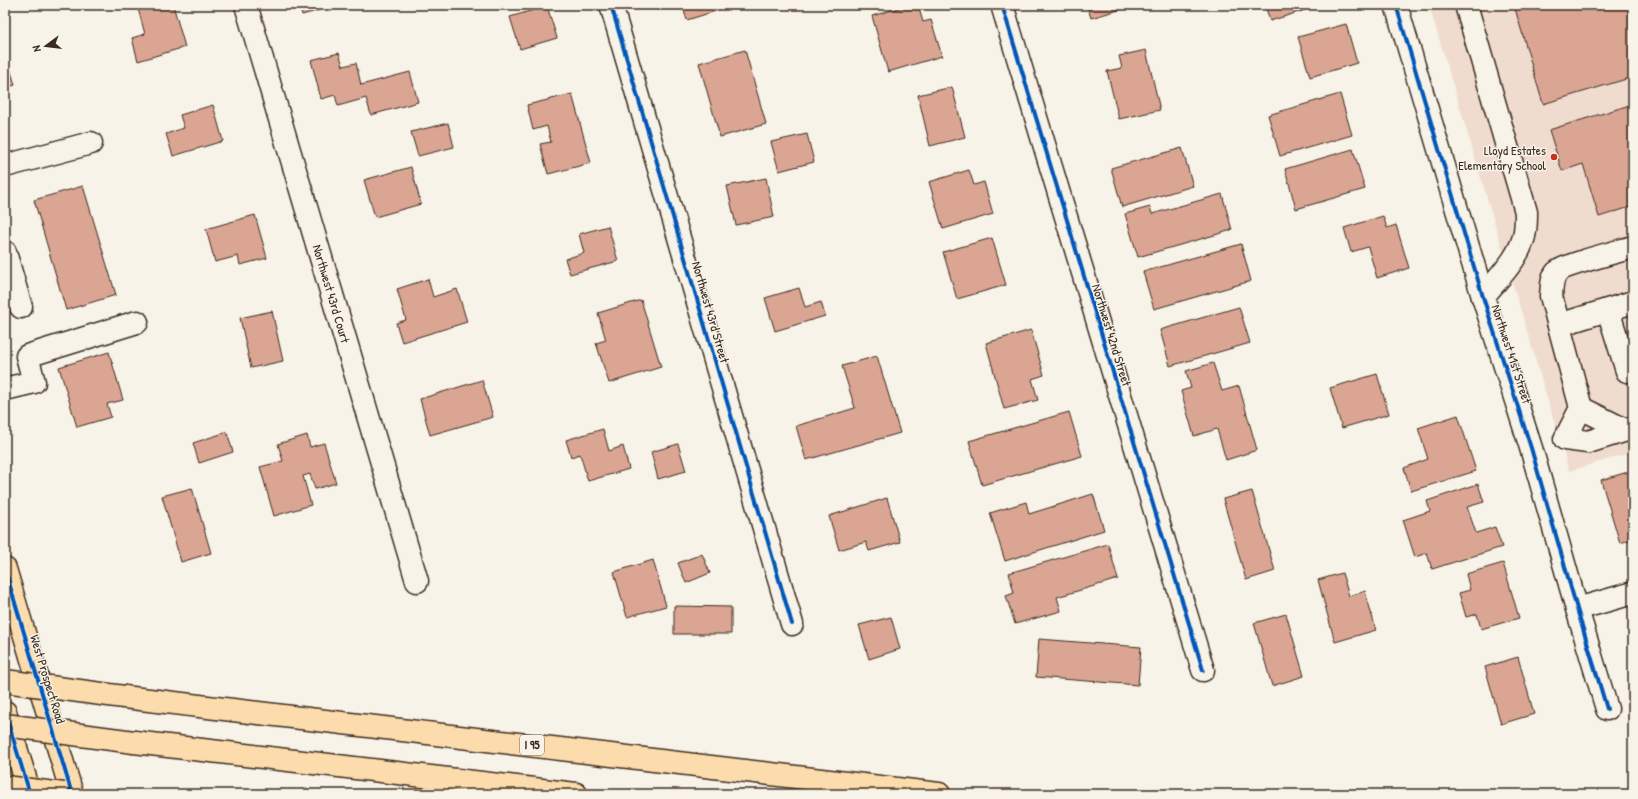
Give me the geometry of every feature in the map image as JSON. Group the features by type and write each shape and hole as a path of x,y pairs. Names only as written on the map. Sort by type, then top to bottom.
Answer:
{"main road":[{"name":"West Prospect Road","path":"5,569 72,794"},
{"name":"I 95","path":"5,681 124,697 939,794"},
{"path":"5,712 30,794"},
{"path":"5,725 134,742 576,794"},
{"path":"5,787 64,794"}],"street":[{"name":"Northwest 43rd Court","path":"246,5 417,581"},
{"name":"Northwest 43rd Street","path":"611,5 792,624"},
{"name":"Northwest 42nd Street","path":"1002,5 1203,670"},
{"name":"Northwest 41st Street","path":"1396,5 1483,296 1531,448 1607,709"},
{"path":"1466,5 1526,212 1525,231 1521,246 1513,260 1483,296"},
{"path":"5,166 91,143"},
{"path":"1565,439 1581,408 1551,296 1552,281 1557,272 1568,266 1633,247"},
{"path":"5,252 21,307"},
{"path":"1559,325 1633,302"},
{"path":"1608,310 1627,370 1633,369"},
{"path":"5,389 34,382 27,356 137,322"},
{"path":"1581,408 1629,429"},
{"path":"1531,448 1565,439 1588,442 1629,429"},
{"path":"1577,609 1633,593"}],"shaded area":[{"name":"Lloyd Estates Elementary School","path":"1429,5 1633,5 1633,452 1569,471"}],"building":[{"path":"137,5 173,5 185,47 138,61 132,38 145,34"},
{"path":"299,5 338,5 302,15"},
{"path":"682,5 718,5 719,10 687,20"},
{"path":"909,5 918,5 923,22 931,20 942,56 888,72 872,16"},
{"path":"1087,5 1129,5 1129,7 1091,18"},
{"path":"1265,5 1317,5 1318,6 1270,21"},
{"path":"1514,5 1633,5 1633,77 1543,104"},
{"path":"547,6 557,38 520,49 510,17"},
{"path":"1346,24 1357,63 1310,77 1298,37"},
{"path":"745,50 766,124 720,137 699,63"},
{"path":"1146,50 1160,110 1119,119 1107,71 1122,68 1119,56"},
{"path":"5,52 15,85 5,88"},
{"path":"339,53 343,66 356,63 361,85 410,72 418,102 371,115 366,98 338,106 335,95 321,99 311,60"},
{"path":"952,87 965,137 930,146 918,95"},
{"path":"572,94 591,163 548,174 540,144 551,142 547,126 533,130 527,105"},
{"path":"1340,94 1352,135 1280,156 1268,115"},
{"path":"1633,104 1633,206 1599,217 1583,164 1562,171 1549,130"},
{"path":"213,105 223,141 173,156 166,134 184,128 180,115"},
{"path":"448,123 454,147 418,156 411,132"},
{"path":"807,134 814,162 779,171 771,142"},
{"path":"1182,148 1193,186 1122,207 1111,168"},
{"path":"1353,149 1365,189 1296,209 1285,169"},
{"path":"411,167 421,204 375,217 364,180"},
{"path":"969,170 974,185 984,182 993,214 943,229 929,182"},
{"path":"766,178 774,217 736,225 727,186"},
{"path":"83,186 116,295 66,310 34,200"},
{"path":"1222,194 1232,230 1138,257 1125,214 1150,207 1152,214"},
{"path":"255,215 267,258 240,265 238,256 215,262 206,229"},
{"path":"1383,216 1387,228 1396,225 1409,268 1377,278 1368,247 1351,252 1344,228"},
{"path":"608,226 618,261 570,274 565,259 584,253 579,234"},
{"path":"992,238 1006,285 957,299 943,252"},
{"path":"1241,244 1251,281 1154,309 1143,272"},
{"path":"428,279 433,297 457,289 467,322 402,342 396,323 406,320 397,289"},
{"path":"799,288 805,307 821,302 825,316 775,331 765,298"},
{"path":"641,300 661,367 609,383 596,343 606,340 598,313"},
{"path":"1239,307 1250,343 1170,366 1160,330"},
{"path":"272,311 283,361 251,368 240,318"},
{"path":"1031,330 1044,375 1032,379 1038,400 1004,409 986,343"},
{"path":"109,352 123,400 107,404 111,417 77,427 59,367"},
{"path":"877,356 900,433 806,460 796,426 855,408 842,366"},
{"path":"1213,363 1222,391 1239,386 1257,450 1226,460 1217,429 1194,436 1181,391 1191,388 1186,371"},
{"path":"1377,374 1389,414 1342,428 1330,388"},
{"path":"482,380 493,417 430,435 420,399"},
{"path":"1069,412 1082,456 982,485 969,441"},
{"path":"1458,415 1476,471 1411,491 1404,468 1428,459 1418,428"},
{"path":"603,429 609,451 623,446 629,469 588,481 580,454 571,457 566,440"},
{"path":"227,432 233,452 199,463 193,443"},
{"path":"307,435 310,447 324,443 336,483 315,489 310,474 303,476 311,505 274,516 260,467 283,461 278,444"},
{"path":"678,444 686,471 658,479 651,452"},
{"path":"1631,471 1633,478 1633,539 1620,543 1601,480"},
{"path":"1478,484 1484,502 1467,507 1476,533 1495,527 1502,547 1432,569 1427,553 1415,557 1403,520 1430,511 1427,501"},
{"path":"192,488 211,553 181,562 162,496"},
{"path":"1252,491 1275,571 1246,580 1223,499"},
{"path":"1093,494 1104,530 1005,561 990,513 1026,502 1029,514"},
{"path":"887,498 900,542 869,551 866,542 839,550 829,516"},
{"path":"1108,544 1118,579 1057,597 1061,611 1015,624 1006,596 1014,593 1009,573"},
{"path":"702,554 710,573 686,583 678,563"},
{"path":"653,560 666,606 627,617 614,572"},
{"path":"1503,563 1519,618 1481,629 1477,614 1466,617 1459,593 1470,590 1466,574"},
{"path":"1342,573 1349,596 1365,591 1376,630 1335,642 1318,580"},
{"path":"674,606 731,607 731,634 674,634"},
{"path":"1286,614 1304,676 1272,686 1254,623"},
{"path":"891,617 900,649 869,659 859,625"},
{"path":"1039,639 1141,647 1138,685 1036,677"},
{"path":"1518,657 1534,714 1501,724 1485,667"}],"cycle path":[{"path":"611,5 792,624"},
{"path":"1002,5 1203,670"},
{"path":"1396,5 1483,297 1531,448 1607,709"},
{"path":"5,569 72,794"},
{"path":"5,712 30,794"}],"place":[{"name":"Lloyd Estates Elementary School","path":"1554,157"}]}
